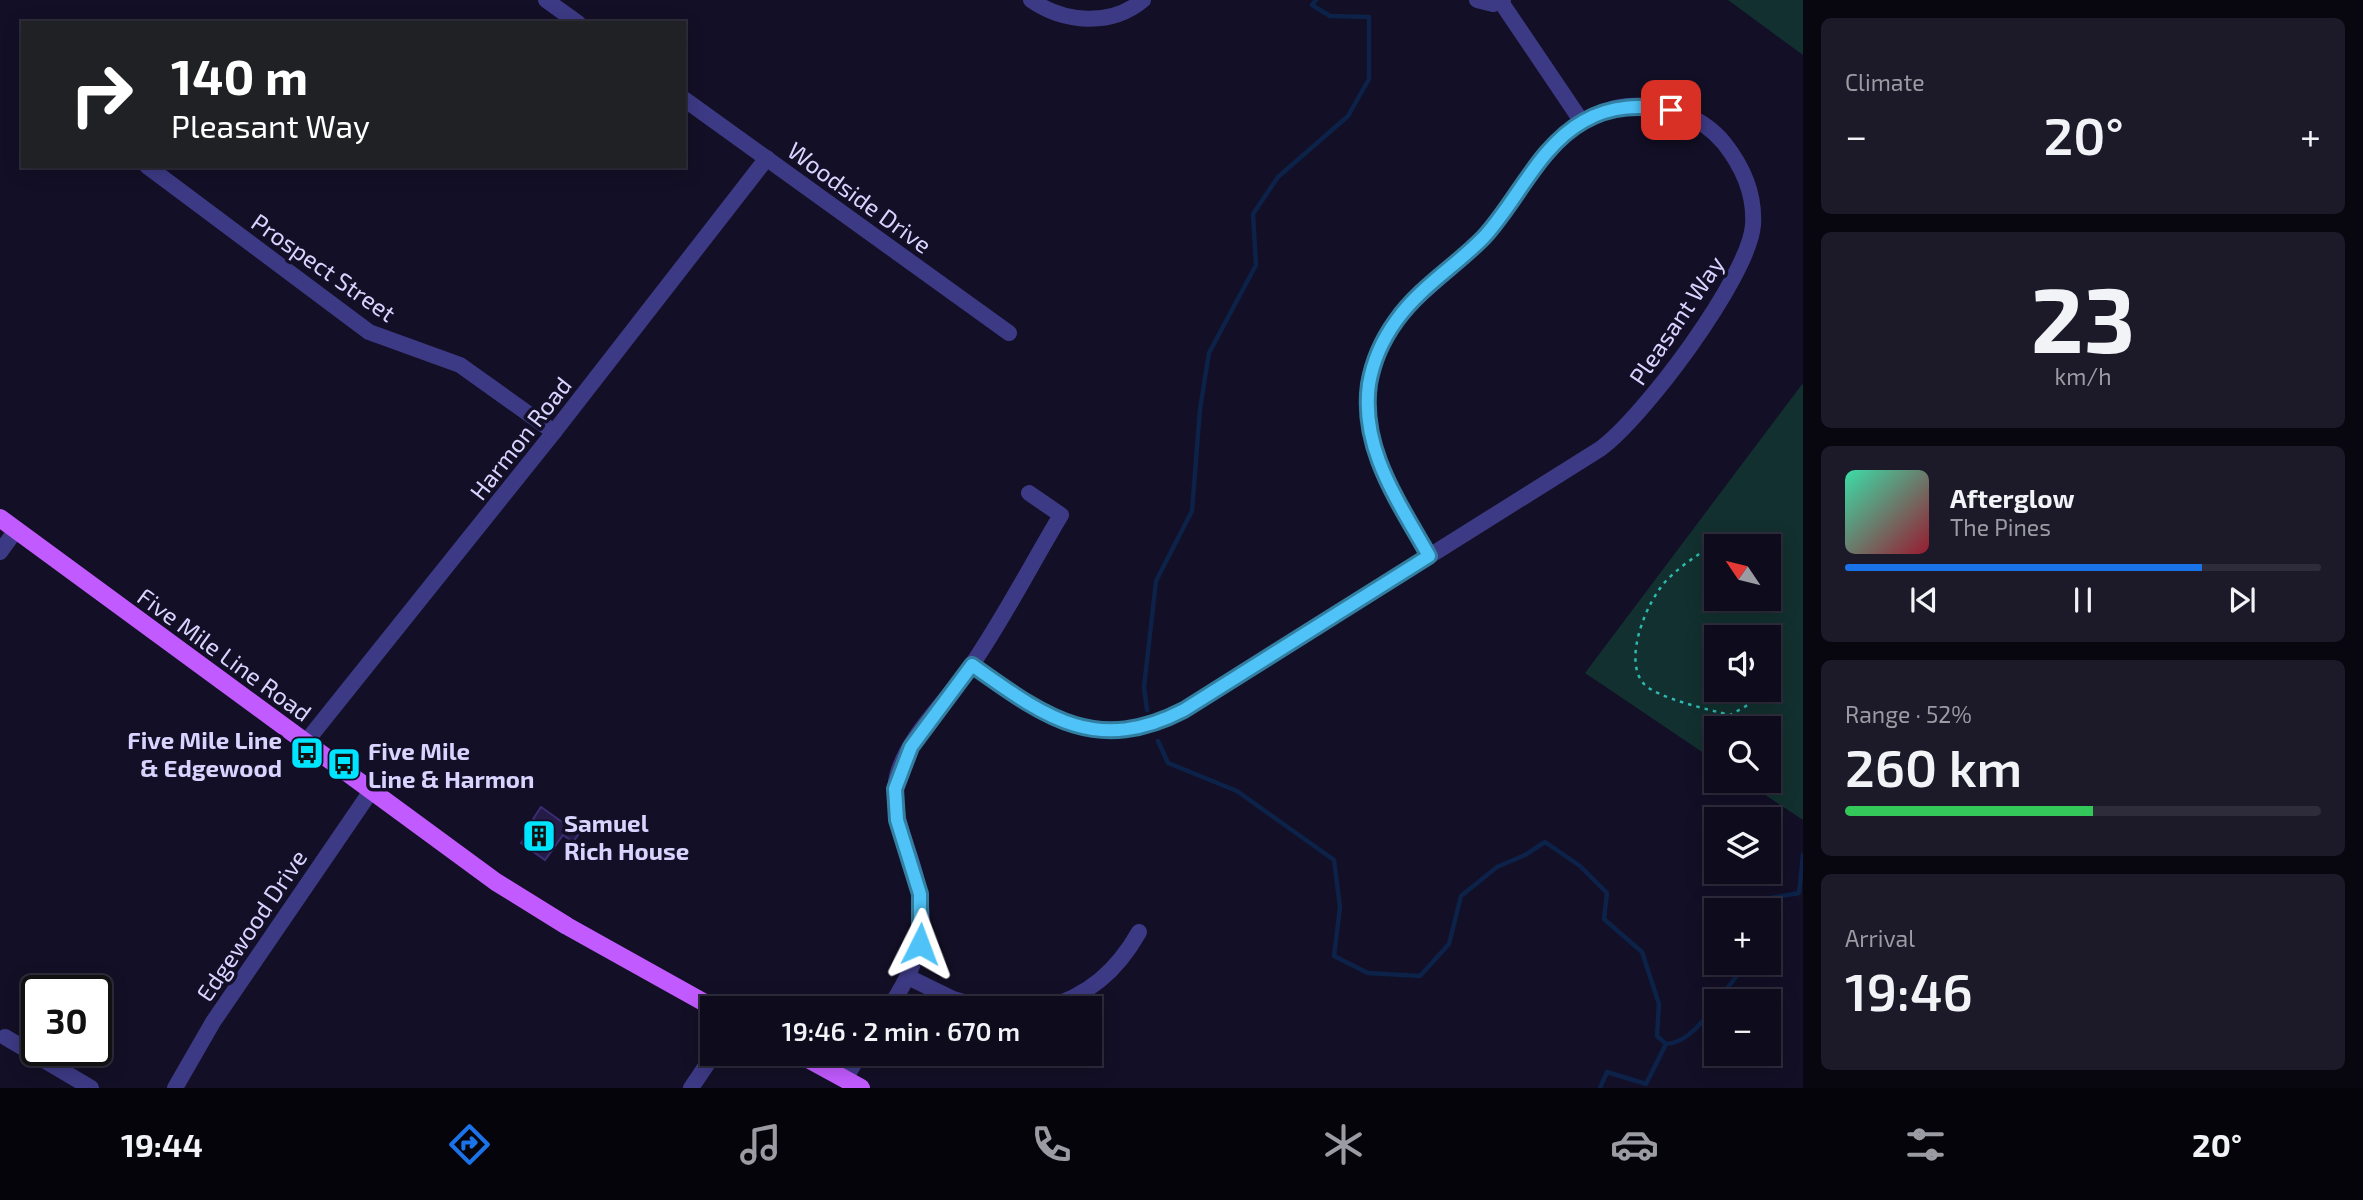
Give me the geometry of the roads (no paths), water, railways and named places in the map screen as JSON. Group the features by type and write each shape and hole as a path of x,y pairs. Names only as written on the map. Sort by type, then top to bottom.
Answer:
{"main road":[{"name":"Five Mile Line Road","path":"0,519 496,882 597,943 700,1000"},
{"path":"821,1066 861,1088"}],"street":[{"path":"546,0 575,21"},
{"path":"1031,0 1062,16 1091,20 1117,15 1143,0"},
{"path":"1477,0 1493,4 1502,1 1582,122"},
{"name":"Woodside Drive","path":"686,100 1009,333"},
{"name":"Pleasant Way","path":"972,665 1031,707 1063,723 1102,731 1146,726 1184,710 1429,556 1615,438 1651,399 1706,321 1734,279 1748,249 1753,227 1749,187 1731,152 1707,127 1691,117 1651,106 1627,106 1603,112 1582,122 1548,152 1483,238 1413,301 1396,321 1374,362 1368,403 1376,454 1429,556"},
{"name":"Harmon Road","path":"305,743 554,432 767,158"},
{"name":"Prospect Street","path":"151,168 369,332 460,365 554,432"},
{"path":"897,996 909,978 920,944 922,910 915,870 897,820 895,789 911,747 972,665 1061,515 1029,493"},
{"path":"0,552 16,530"},
{"name":"Edgewood Drive","path":"175,1088 219,1012 371,792"},
{"path":"1072,996 1094,986 1121,960 1139,932"},
{"path":"909,978 947,996"},
{"path":"5,1037 91,1088"},
{"path":"691,1088 706,1066"},
{"path":"845,1079 853,1066"}],"waterway":[{"path":"1147,710 1144,687 1156,581 1192,511 1200,409 1209,353 1256,265 1253,214 1278,177 1348,116 1369,79 1369,17 1330,16 1312,5 1316,0"},
{"path":"1158,741 1168,763 1237,791 1334,860 1340,907 1334,956 1368,973 1420,976 1449,944 1461,896 1497,867 1525,855 1545,842 1580,866 1607,893 1604,919 1642,952 1659,1004 1657,1036 1666,1044"},
{"path":"1771,898 1799,893 1803,855"},
{"path":"1727,989 1737,975"},
{"path":"1600,1088 1607,1072 1646,1084 1666,1044 1689,1035 1704,1018"}],"place":[{"name":"Five Mile Line & Edgewood","path":"307,753"},
{"name":"Five Mile Line & Harmon","path":"344,764"},
{"name":"Samuel Rich House","path":"539,836"}]}
